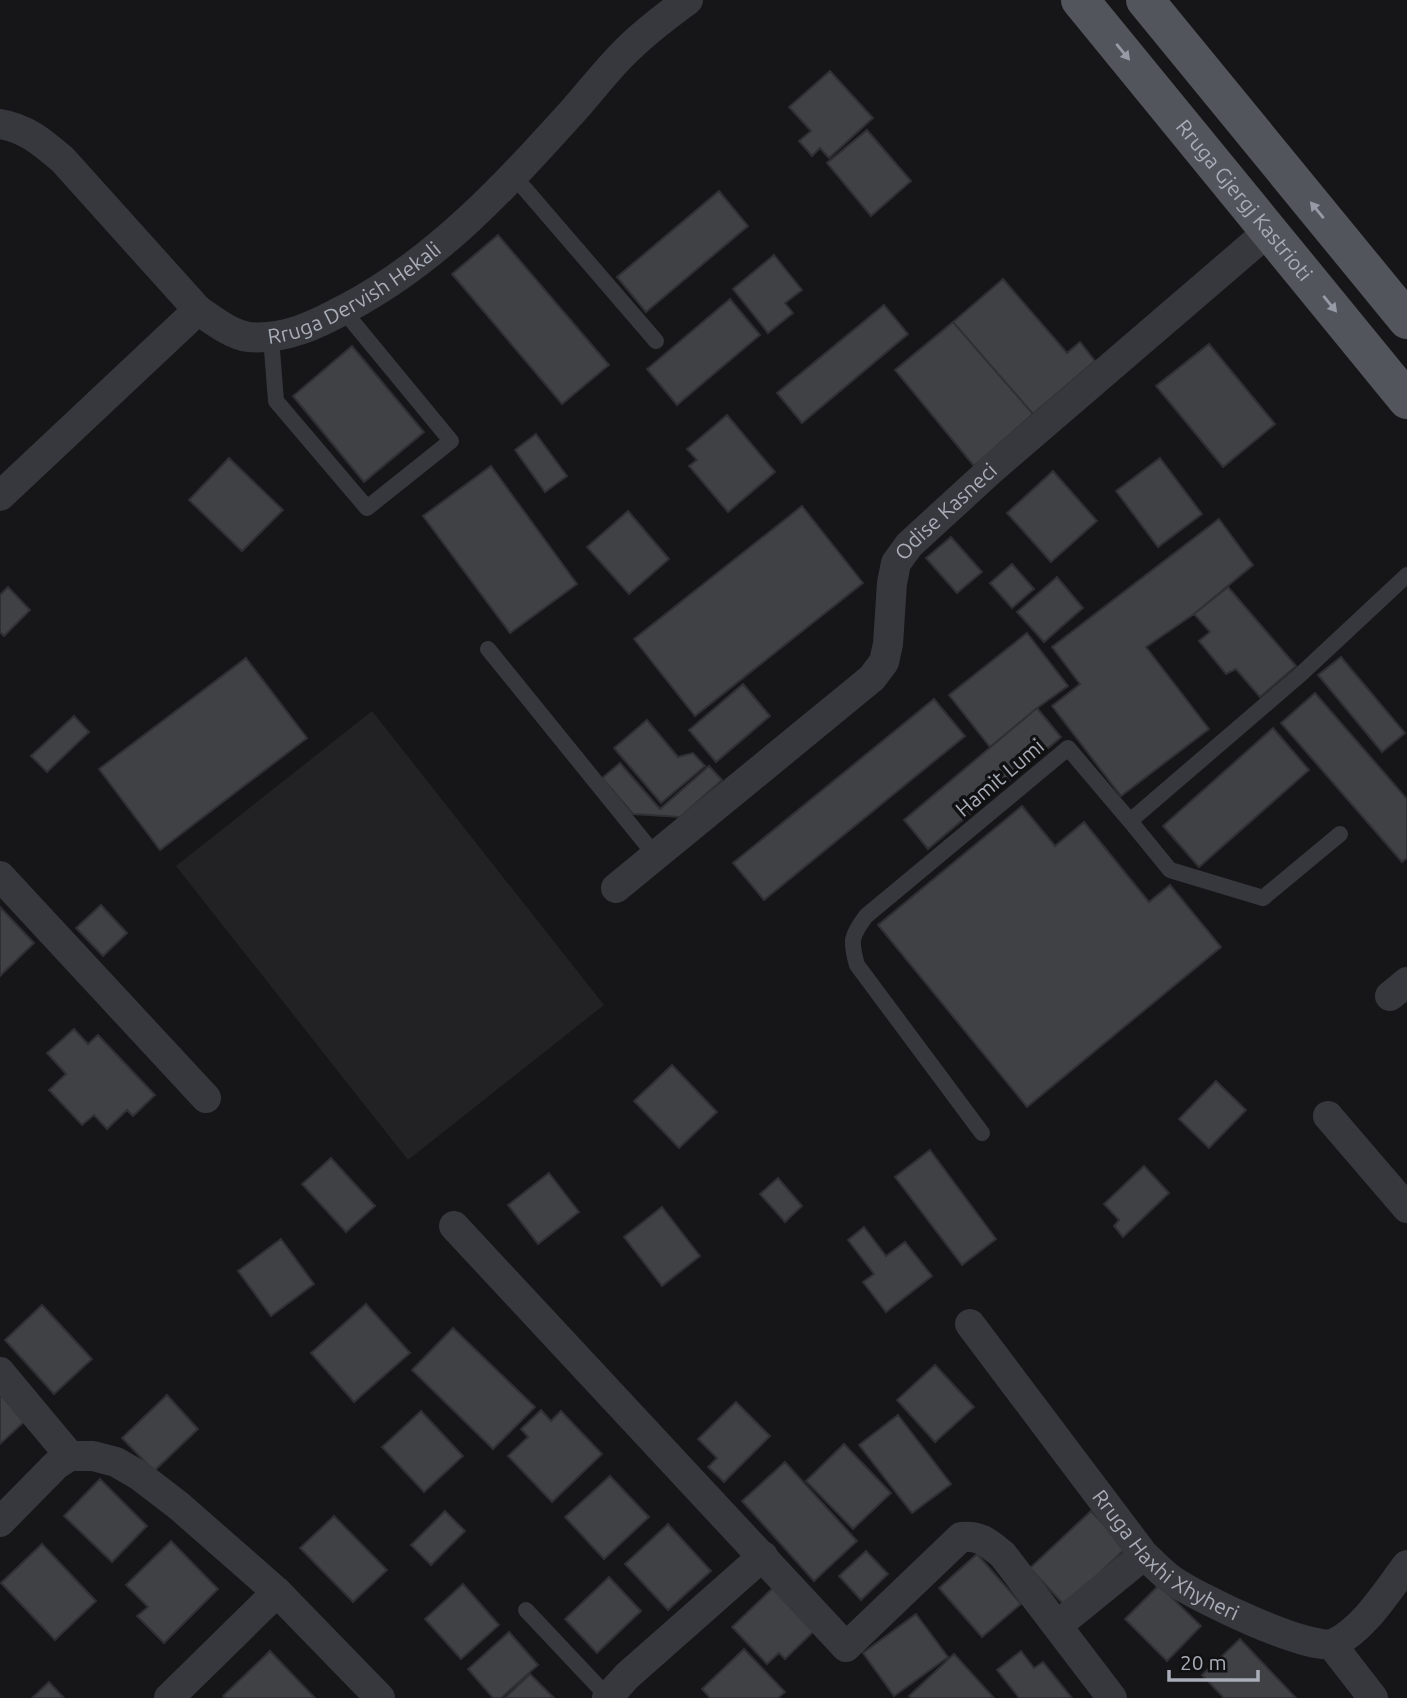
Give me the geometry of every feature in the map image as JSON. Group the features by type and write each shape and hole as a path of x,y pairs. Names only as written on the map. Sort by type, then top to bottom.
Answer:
{"main road":[{"name":"Rruga Gjergj Kastrioti","path":"1080,0 1407,400"},
{"path":"1145,0 1407,320"}],"street":[{"name":"Rruga Dervish Hekali","path":"0,124 12,126 38,138 63,160 198,310 225,328 247,337 271,337 294,332 378,292 433,253 485,205 624,52 688,0"},
{"name":"Odise Kasneci","path":"616,888 872,678 884,662 888,644 892,583 897,563 909,545 993,468 1270,230"},
{"path":"0,496 198,310"},
{"path":"0,876 206,1098"},
{"path":"1328,1116 1407,1208"},
{"path":"454,1226 846,1647 961,1537 974,1536 987,1542 1003,1555 1058,1625 1104,1695"},
{"name":"Rruga Haxhi Xhyheri","path":"970,1324 1144,1555 1173,1581 1213,1603 1302,1642 1332,1645"},
{"path":"0,1372 70,1456"},
{"path":"0,1522 57,1465 70,1456 93,1456 116,1462 140,1476 179,1506 277,1592 380,1698"},
{"path":"1058,1625 1144,1555"},
{"path":"607,1697 627,1676 763,1556"},
{"path":"1373,1698 1332,1645 1351,1633 1407,1565"},
{"path":"169,1698 277,1592"}],"lane":[{"path":"513,175 656,341"},
{"path":"271,337 276,401 367,508 451,442 343,310"},
{"path":"1340,834 1263,898 1170,870 1130,821 1301,674 1407,575"},
{"path":"488,649 655,855"},
{"name":"Hamit Lumi","path":"982,1133 857,965 852,948 853,934 866,916 1068,748 1130,821"},
{"path":"526,1610 607,1697"}],"shaded area":[{"path":"372,711 604,1005 408,1160 176,866"}],"building":[{"path":"830,71 873,118 829,158 820,148 812,156 799,141 811,131 789,107"},
{"path":"867,130 911,181 871,216 827,163"},
{"path":"719,191 748,226 646,312 617,277"},
{"path":"498,235 609,365 562,404 452,274"},
{"path":"774,255 802,290 785,303 793,313 768,333 733,289"},
{"path":"1003,279 1067,353 1080,342 1095,361 1033,414 953,322"},
{"path":"730,299 760,335 677,405 647,369"},
{"path":"884,305 908,334 802,423 777,393"},
{"path":"953,322 1033,414 974,466 895,370"},
{"path":"1209,344 1275,424 1223,467 1156,386"},
{"path":"352,346 424,432 364,482 293,396"},
{"path":"727,415 775,472 728,512 689,466 697,460 687,449"},
{"path":"536,434 567,476 545,492 515,450"},
{"path":"229,458 283,510 242,551 189,500"},
{"path":"1160,458 1202,514 1158,547 1116,491"},
{"path":"491,466 577,584 510,633 423,516"},
{"path":"1053,471 1097,521 1051,562 1007,513"},
{"path":"802,506 863,583 695,716 634,639"},
{"path":"628,511 669,559 629,594 587,547"},
{"path":"1219,519 1253,565 1194,614 1146,647 1209,729 1121,796 1052,706 1080,684 1052,647"},
{"path":"951,537 982,572 957,593 926,558"},
{"path":"1012,564 1034,589 1012,608 990,583"},
{"path":"1057,577 1083,608 1044,642 1017,612"},
{"path":"8,587 30,610 4,636 0,632 0,595"},
{"path":"1228,587 1296,666 1260,697 1236,669 1226,674 1199,641 1210,632 1194,614"},
{"path":"1027,633 1068,686 990,747 949,695"},
{"path":"1341,657 1405,733 1382,752 1318,675"},
{"path":"246,658 307,738 160,850 99,769"},
{"path":"743,684 770,716 716,762 689,730"},
{"path":"1315,693 1407,799 1407,858 1402,862 1281,723"},
{"path":"934,699 965,736 764,900 733,863"},
{"path":"1037,708 1061,737 928,849 904,820"},
{"path":"74,716 89,732 47,772 31,756"},
{"path":"647,720 678,757 693,753 705,766 661,803 614,748"},
{"path":"1273,728 1309,770 1199,867 1163,826"},
{"path":"620,763 660,809 709,766 722,780 680,817 633,814 602,778"},
{"path":"1022,806 1055,846 1084,822 1149,902 1170,885 1221,947 1027,1107 878,925"},
{"path":"101,905 127,933 103,956 76,928"},
{"path":"0,907 34,943 0,976"},
{"path":"74,1029 88,1044 98,1035 155,1095 133,1116 127,1110 107,1129 94,1115 82,1125 49,1090 66,1074 47,1053"},
{"path":"672,1065 717,1112 679,1148 634,1101"},
{"path":"1216,1081 1246,1110 1209,1148 1179,1119"},
{"path":"930,1150 996,1239 962,1265 895,1177"},
{"path":"331,1158 375,1206 346,1232 302,1184"},
{"path":"1144,1166 1169,1193 1123,1237 1114,1226 1119,1220 1104,1204"},
{"path":"549,1173 579,1212 538,1244 508,1205"},
{"path":"778,1178 802,1206 785,1222 760,1194"},
{"path":"662,1207 700,1256 662,1286 624,1237"},
{"path":"864,1227 886,1256 905,1242 932,1276 886,1312 863,1282 874,1274 848,1240"},
{"path":"281,1239 314,1284 271,1316 238,1271"},
{"path":"366,1304 410,1353 354,1402 311,1353"},
{"path":"42,1305 92,1359 54,1394 5,1340"},
{"path":"453,1328 535,1407 493,1449 412,1370"},
{"path":"935,1365 974,1407 935,1442 897,1400"},
{"path":"0,1394 25,1421 0,1444"},
{"path":"167,1395 198,1429 154,1471 122,1438"},
{"path":"736,1402 770,1436 724,1482 708,1467 717,1458 698,1439"},
{"path":"541,1410 551,1421 561,1411 602,1454 552,1502 508,1456 528,1437 521,1429"},
{"path":"421,1411 463,1456 424,1492 382,1447"},
{"path":"898,1415 951,1484 912,1513 859,1445"},
{"path":"844,1444 891,1493 853,1529 806,1481"},
{"path":"785,1462 857,1541 814,1581 742,1501"},
{"path":"610,1476 649,1517 604,1559 565,1517"},
{"path":"100,1479 147,1526 112,1562 64,1516"},
{"path":"445,1511 465,1531 431,1565 411,1545"},
{"path":"1091,1511 1126,1548 1065,1606 1030,1568"},
{"path":"334,1516 387,1570 353,1602 300,1548"},
{"path":"668,1524 711,1571 668,1610 625,1564"},
{"path":"171,1541 218,1589 164,1643 137,1616 148,1607 126,1585"},
{"path":"42,1544 96,1601 55,1640 1,1583"},
{"path":"866,1551 888,1574 861,1600 839,1576"},
{"path":"977,1554 1021,1604 982,1637 939,1588"},
{"path":"609,1577 641,1611 597,1653 565,1619"},
{"path":"463,1584 499,1625 461,1659 425,1619"},
{"path":"1159,1585 1201,1626 1167,1661 1125,1619"},
{"path":"774,1587 815,1630 785,1659 779,1653 767,1664 732,1627"},
{"path":"916,1614 948,1657 894,1696 863,1653"},
{"path":"509,1632 538,1665 501,1698 493,1698 468,1669"},
{"path":"1240,1639 1296,1698 1224,1698 1202,1675"},
{"path":"744,1649 785,1692 778,1698 710,1698 702,1689"},
{"path":"270,1651 315,1698 223,1696"},
{"path":"1021,1651 1034,1668 1043,1662 1072,1698 1019,1698 997,1670"},
{"path":"954,1654 994,1698 909,1696"},
{"path":"530,1674 554,1698 505,1698"},
{"path":"49,1682 64,1698 32,1698"}]}
